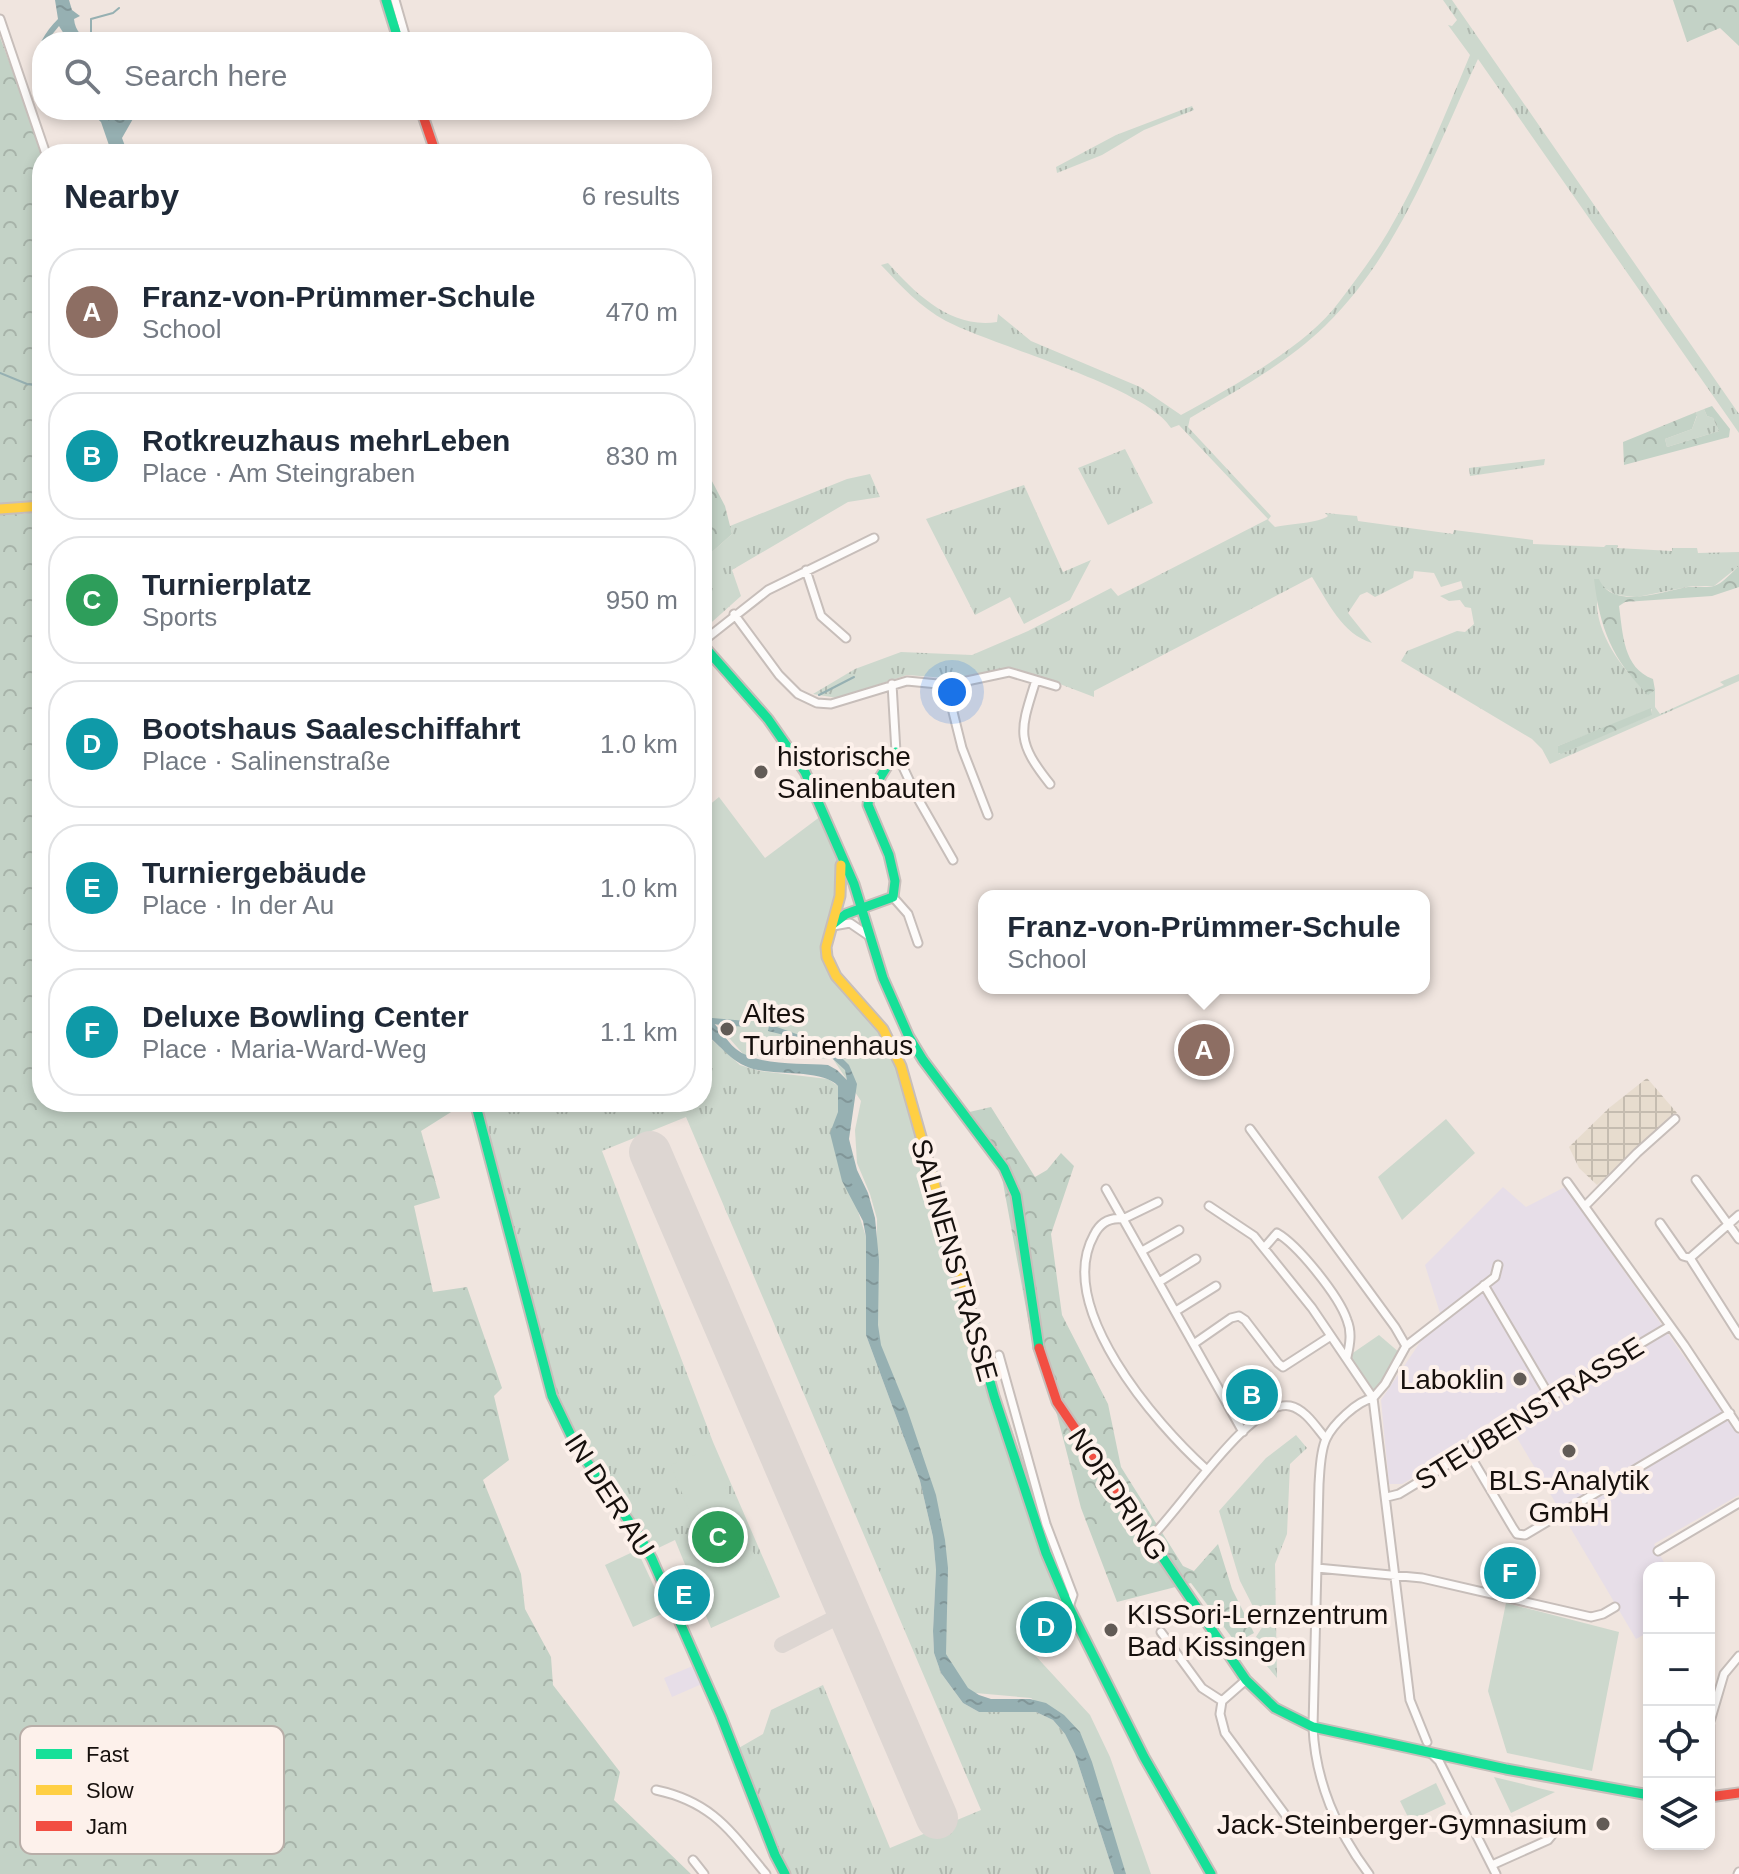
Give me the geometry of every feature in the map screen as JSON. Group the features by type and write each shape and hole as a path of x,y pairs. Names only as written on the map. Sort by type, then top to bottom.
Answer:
{"street":[{"path":"387,0 396,32"},
{"path":"395,0 404,32"},
{"path":"0,19 32,113"},
{"path":"34,120 43,144"},
{"path":"424,120 433,144"},
{"path":"0,509 32,507"},
{"path":"712,634 768,590 874,538"},
{"path":"806,570 821,616 846,638"},
{"path":"734,614 779,675 798,694 817,703 831,704 907,681 948,685 1009,672 1056,686"},
{"name":"NORDRING","path":"712,655 768,719 805,772 854,884 883,978 909,1037 1004,1168 1016,1195 1038,1344 1057,1402 1246,1680 1275,1708 1313,1727 1432,1754 1643,1794"},
{"path":"1036,680 1023,721 1023,735 1032,761 1050,784"},
{"path":"892,684 896,752 917,797 953,860"},
{"path":"948,685 962,748 988,815"},
{"path":"896,752 869,795 868,805 889,855 895,881 893,897 908,914 918,943"},
{"name":"SALINENSTRASSE","path":"841,858 840,896 826,947 836,976 883,1029 901,1066 1007,1441 1046,1553 1069,1607 1144,1757 1211,1874"},
{"path":"831,927 839,918 893,897"},
{"path":"831,927 850,923 869,936"},
{"name":"IN DER AU","path":"478,1112 552,1396 576,1446 652,1559 696,1656 785,1874"},
{"path":"1585,1206 1675,1119"},
{"path":"1250,1129 1406,1346"},
{"path":"1696,1180 1739,1239"},
{"path":"1567,1182 1739,1428"},
{"path":"1106,1189 1243,1432"},
{"path":"1158,1202 1123,1219 1107,1220 1099,1226 1088,1250 1085,1277 1094,1314 1139,1398 1165,1431 1206,1469"},
{"path":"1209,1206 1254,1236 1312,1308 1373,1398 1410,1700 1427,1742"},
{"path":"1690,1258 1739,1215"},
{"path":"1660,1223 1683,1256 1690,1258 1739,1335"},
{"path":"1142,1251 1179,1230"},
{"path":"1264,1248 1277,1233 1283,1237 1295,1246 1340,1305 1350,1333 1347,1357"},
{"path":"1159,1282 1196,1259"},
{"path":"1369,1874 1328,1802 1315,1749 1320,1470 1326,1439 1360,1401 1373,1398 1385,1384 1406,1346 1495,1277 1498,1265"},
{"path":"1484,1285 1550,1397"},
{"path":"1176,1311 1216,1286"},
{"path":"1195,1343 1231,1318 1239,1316 1283,1367 1331,1336"},
{"name":"STEUBENSTRASSE","path":"1387,1497 1399,1494 1468,1452 1472,1444 1670,1326"},
{"name":"SALINENSTRASSE","path":"999,1355 1046,1524 1073,1595 1069,1607"},
{"path":"1148,1540 1206,1469 1243,1432 1273,1409 1284,1405 1294,1406 1326,1439"},
{"path":"1468,1452 1517,1534 1525,1535 1730,1413"},
{"path":"1658,1551 1739,1503"},
{"path":"1317,1568 1422,1578 1591,1617 1615,1607"},
{"path":"1161,1632 1202,1688 1222,1701"},
{"path":"1715,1707 1724,1674 1730,1663 1739,1656"},
{"path":"1246,1680 1222,1701 1220,1714 1225,1733 1295,1828"},
{"path":"1432,1754 1439,1761 1496,1874"},
{"path":"656,1790 698,1804 717,1816 766,1874"},
{"path":"1715,1796 1739,1793"},
{"path":"1492,1865 1548,1840 1552,1835"},
{"path":"693,1860 704,1874"}],"shaded area":[{"path":"1647,1078 1677,1113 1597,1185 1579,1168 1569,1147 1609,1108"},
{"path":"1503,1187 1526,1207 1565,1187 1739,1435 1739,1495 1654,1544 1664,1562 1643,1562 1643,1635 1636,1639 1503,1414 1466,1438 1461,1450 1402,1484 1389,1484 1381,1400 1440,1313 1425,1265"},
{"path":"695,1665 704,1683 672,1697 664,1678"}],"green space":[{"path":"1443,0 1452,0 1739,414 1739,433 1478,59 1395,234 1351,298 1310,340 1260,376 1190,418 1188,427 1271,516 1268,520 1275,527 1318,520 1328,516 1325,513 1357,516 1358,521 1453,534 1454,530 1533,540 1533,544 1618,545 1617,548 1672,551 1672,548 1697,548 1698,553 1739,552 1739,566 1714,586 1692,586 1637,597 1616,595 1603,587 1597,606 1608,643 1648,694 1655,690 1655,707 1660,714 1724,685 1720,682 1739,674 1739,681 1550,764 1532,739 1401,661 1407,651 1457,631 1465,632 1474,624 1471,608 1465,607 1460,600 1449,601 1440,596 1463,588 1461,581 1441,587 1434,573 1414,571 1413,578 1375,597 1367,592 1360,595 1348,613 1372,643 1361,639 1344,625 1312,577 1094,691 1094,697 1031,673 1005,669 959,679 907,675 837,698 813,694 855,669 901,652 972,655 1028,631 1111,588 1118,596 1268,519 1179,425 1171,428 1156,413 1102,383 946,321 919,303 881,265 888,263 923,297 950,315 980,323 997,322 998,314 1031,341 1140,387 1181,415 1266,365 1307,335 1325,319 1371,259 1411,189 1470,55 1448,25 1452,26 1457,20","holes":["1652,709 1651,715 1559,754 1558,746"]},
{"path":"1673,0 1739,0 1739,46 1720,28 1687,42"},
{"path":"0,37 39,144 32,144 32,504 0,505"},
{"path":"1192,106 1194,110 1144,130 1102,155 1057,173 1056,167 1116,135"},
{"path":"1712,406 1730,429 1729,437 1624,465 1623,442 1694,413 1697,415 1692,429 1665,439 1667,447 1719,431 1704,409"},
{"path":"1704,409 1719,431 1667,447 1665,439 1692,429 1697,416 1694,413"},
{"path":"1125,449 1153,503 1108,525 1078,468"},
{"path":"1545,459 1544,465 1470,476 1469,468"},
{"path":"870,474 880,497 848,502 732,570 741,596 712,622 712,552 732,534 730,526 847,479"},
{"path":"712,481 725,506 732,534 712,552"},
{"path":"1024,485 1063,572 1091,560 1070,600 1024,624 1010,597 975,615 926,519"},
{"path":"32,512 32,1112 451,1112 421,1131 440,1198 414,1206 433,1292 467,1287 502,1388 494,1396 509,1460 483,1480 521,1574 525,1609 551,1657 553,1685 620,1772 614,1800 691,1874 0,1874 0,513"},
{"path":"1739,566 1739,587 1712,596 1625,602 1619,606 1630,658 1643,674 1653,679 1655,690 1648,695 1625,669 1610,642 1600,613 1594,579 1599,579 1606,589 1615,594 1627,597 1653,595 1688,587 1714,586"},
{"path":"1651,708 1652,715 1558,753 1558,746"},
{"path":"719,797 765,858 821,816 842,874 826,947 839,980 880,1033 894,1061 972,1318 1070,1592 1027,1621 1032,1652 1090,1715 1110,1757 1151,1874 1120,1874 1070,1726 1031,1698 964,1692 944,1657 941,1537 876,1341 877,1219 857,1163 855,1130 861,1101 833,1059 744,1055 712,1018 712,803"},
{"path":"712,1040 740,1065 760,1071 828,1079 838,1086 838,1112 857,1208 866,1237 866,1335 920,1481 933,1537 936,1570 934,1653 941,1673 963,1703 979,1712 1036,1712 1053,1720 1065,1734 1075,1754 1114,1874 787,1874 737,1749 763,1734 771,1710 823,1685 890,1848 981,1810 686,1117 602,1151 713,1442 780,1597 711,1628 675,1540 652,1551 640,1526 573,1431 552,1389 481,1112 712,1112"},
{"path":"991,1107 1035,1177 1047,1170 1061,1153 1074,1166 1051,1234 1062,1315 1108,1404 1121,1467 1183,1566 1194,1571 1218,1544 1232,1589 1254,1633 1236,1643 1191,1583 1117,1602 1081,1508 1053,1399 1032,1341 1001,1172 965,1113"},
{"path":"1446,1119 1475,1153 1402,1220 1378,1177"},
{"path":"1379,1335 1400,1353 1373,1398 1347,1357"},
{"path":"1296,1435 1307,1448 1290,1464 1287,1534 1275,1564 1277,1678 1250,1646 1263,1626 1240,1581 1219,1511 1266,1458"},
{"path":"709,1449 773,1598 713,1625 683,1549 695,1526 671,1465"},
{"path":"637,1550 666,1612 633,1627 605,1565"},
{"path":"1506,1603 1619,1632 1592,1771 1507,1753 1488,1691"},
{"path":"1494,1777 1555,1792 1511,1813"},
{"path":"1436,1783 1446,1804 1410,1821 1400,1801"}],"water":[{"path":"55,0 69,0 72,10 80,16 74,19 79,32 63,32 59,26 54,32 47,32 58,19"},
{"path":"99,120 132,120 122,138 124,144 109,144"},
{"path":"712,1021 736,1049 756,1058 780,1063 828,1065 847,1080 845,1070 833,1059 767,1041 768,1037 790,1041 784,1035 768,1031 769,1026 824,1044 849,1065 857,1084 849,1139 875,1218 881,1345 936,1495 945,1540 948,1568 946,1654 968,1688 979,1695 991,1699 1030,1699 1046,1703 1064,1715 1080,1732 1126,1874 1114,1874 1075,1754 1065,1734 1053,1720 1036,1712 979,1712 963,1703 941,1673 934,1653 936,1570 933,1537 920,1481 866,1335 866,1237 863,1221 842,1181 830,1133 838,1112 838,1086 823,1077 749,1068 712,1040"}],"waterway":[{"path":"91,32 91,19 113,13 119,8"},
{"path":"0,373 32,385"},
{"path":"819,695 854,677"},
{"path":"712,1021 746,1024"}],"taxiway":[{"path":"782,1645 847,1612"}],"runway":[{"path":"650,1152 937,1818"}],"traffic: fast":[{"path":"386,0 396,32"},
{"path":"712,655 768,719 805,772 854,884 883,978 909,1037 1004,1168 1016,1195 1039,1348"},
{"path":"833,924 846,914 893,897 895,881 889,855 868,805 869,795 896,752"},
{"path":"478,1112 552,1396 576,1446 652,1559 721,1716 785,1874"},
{"path":"971,1313 994,1396 1046,1553 1069,1607 1144,1757 1211,1874"},
{"path":"1146,1533 1246,1680 1275,1708 1313,1727 1506,1769 1643,1794"}],"traffic: slow":[{"path":"0,509 32,507"},
{"path":"841,865 840,896 826,947 827,957 836,976 883,1029 901,1066 971,1313"}],"traffic: jam":[{"path":"424,120 433,144"},
{"path":"1039,1348 1057,1402 1146,1533"},
{"path":"1715,1796 1739,1793"}],"place":[{"name":"historische Salinenbauten","path":"761,772"},
{"name":"Altes Turbinenhaus","path":"727,1029"},
{"name":"Franz-von-Prümmer-Schule","path":"1204,1050"},
{"name":"Laboklin","path":"1520,1379"},
{"name":"Rotkreuzhaus mehrLeben","path":"1252,1395"},
{"name":"BLS-Analytik GmbH","path":"1569,1451"},
{"name":"Turnierplatz","path":"718,1537"},
{"name":"Deluxe Bowling Center","path":"1510,1573"},
{"name":"Turniergebäude","path":"684,1595"},
{"name":"Bootshaus Saaleschiffahrt","path":"1046,1627"},
{"name":"KISSori-Lernzentrum Bad Kissingen","path":"1111,1630"},
{"name":"Jack-Steinberger-Gymnasium","path":"1603,1824"}]}
